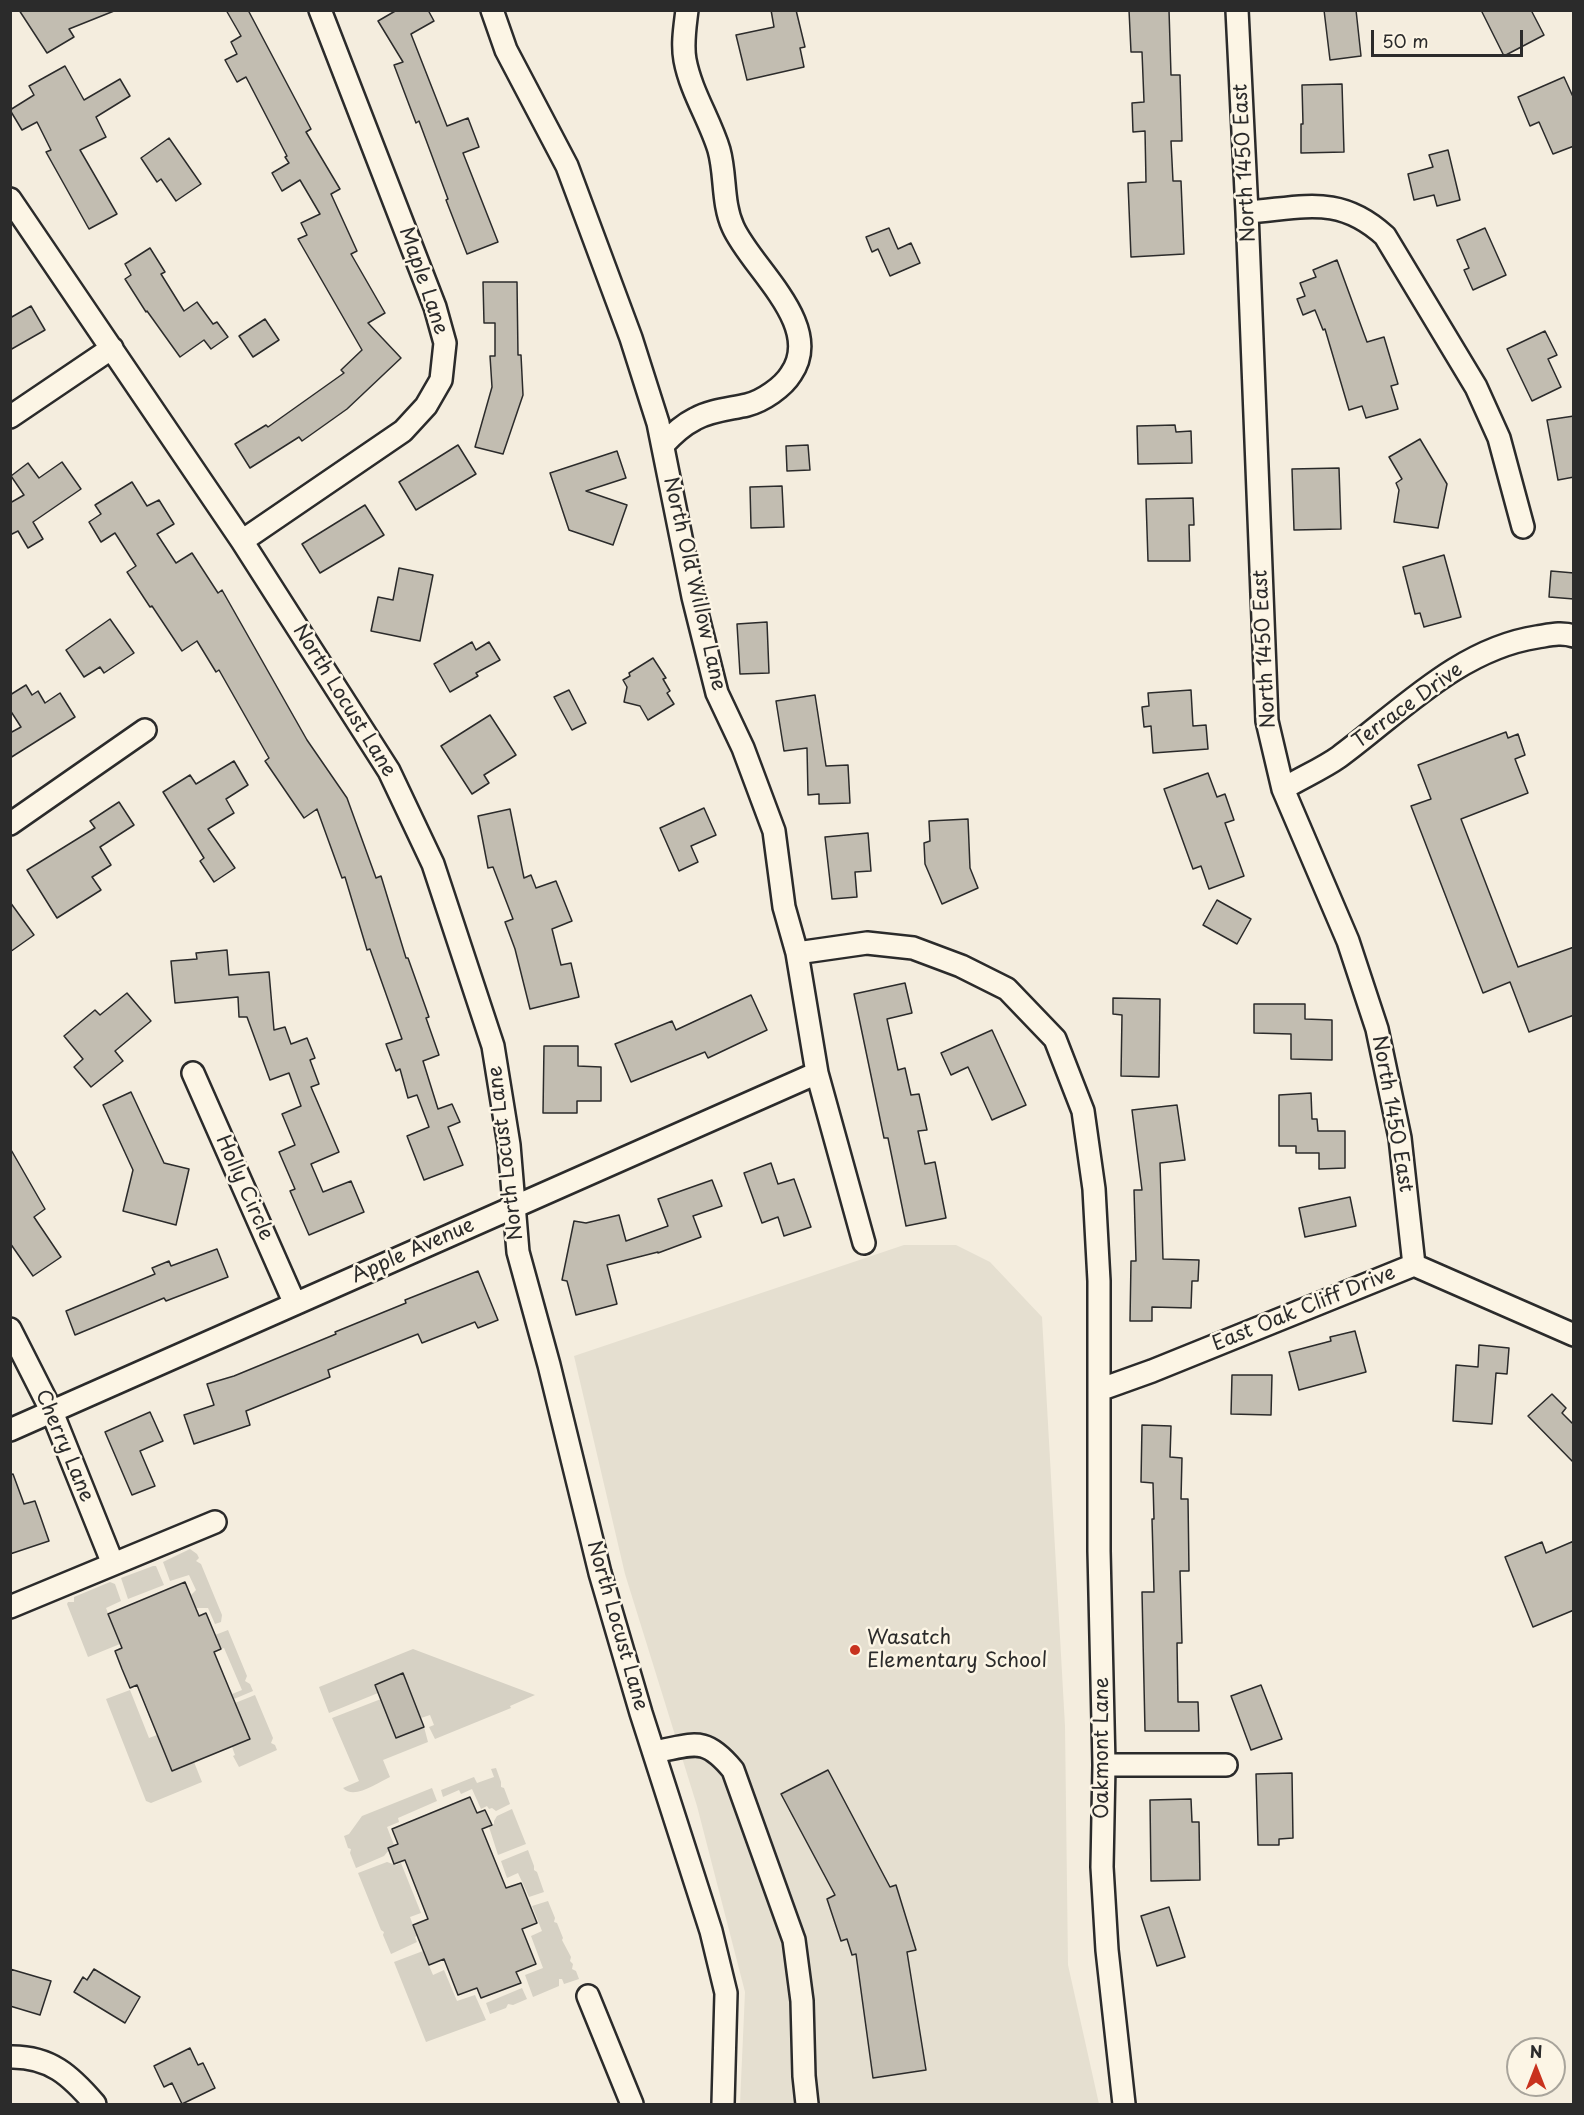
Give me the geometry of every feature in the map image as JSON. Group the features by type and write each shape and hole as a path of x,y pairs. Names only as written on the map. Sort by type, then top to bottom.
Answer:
{"street":[{"name":"Maple Lane","path":"242,541 404,431 426,406 441,380 445,342 435,307 320,10"},
{"name":"North Old Willow Lane","path":"492,10 506,50 567,166 631,338 658,423 693,597 717,693 743,748 774,831 784,907 797,953 817,1072 864,1243"},
{"path":"663,445 695,418 750,404 779,388 791,375 800,360 801,345 796,325 777,292 733,227 718,150 686,61 684,41 687,10"},
{"name":"North 1450 East","path":"1237,10 1267,721 1283,789 1348,941 1377,1029 1400,1138 1414,1265"},
{"name":"North Locust Lane","path":"10,199 242,541 389,771 433,864 493,1046 509,1145 518,1252 549,1365 600,1573 711,1931 726,1994 723,2104"},
{"path":"1247,212 1320,206 1338,208 1356,214 1385,236 1476,387 1499,438 1523,527"},
{"path":"10,417 112,348"},
{"name":"Terrace Drive","path":"1283,789 1337,758 1397,709 1458,667 1516,640 1563,633 1574,636"},
{"path":"10,824 145,730"},
{"name":"Oakmont Lane","path":"797,953 867,943 913,948 960,966 1007,989 1055,1039 1083,1111 1094,1189 1099,1281 1099,1551 1104,1765 1102,1867 1107,1950 1125,2104"},
{"name":"Apple Avenue","path":"10,1430 817,1072"},
{"name":"Holly Circle","path":"194,1073 295,1304"},
{"name":"East Oak Cliff Drive","path":"1099,1390 1414,1265 1574,1335"},
{"name":"Cherry Lane","path":"10,1329 52,1412 113,1564"},
{"path":"10,1606 215,1522"},
{"path":"654,1752 702,1744 719,1754 733,1770 794,1940 801,2001 807,2104"},
{"path":"1104,1765 1226,1765"},
{"path":"588,1996 632,2104"},
{"path":"10,2057 25,2057 53,2065 74,2081 90,2099"}],"shaded area":[{"name":"Wasatch Elementary School","path":"904,1245 956,1245 990,1262 1042,1317 1065,1726 1068,1965 1099,2104 740,2104 745,1992 697,1806 625,1574 574,1356"},
{"path":"190,1549 199,1558 196,1561 201,1564 222,1615 221,1622 215,1624 208,1608 196,1608 191,1595 196,1590 189,1575 170,1581 163,1562"},
{"path":"156,1566 164,1585 128,1599 121,1578"},
{"path":"110,1582 115,1584 121,1601 106,1608 120,1644 88,1657 67,1604 74,1602 74,1597"},
{"path":"228,1630 247,1676 245,1681 250,1684 253,1691 234,1699 232,1694 242,1690 224,1648 221,1649 215,1635"},
{"path":"413,1649 535,1695 510,1706 511,1708 435,1739 429,1727 434,1725 430,1715 421,1718 403,1673 375,1684 378,1693 329,1713 319,1687"},
{"path":"130,1690 149,1738 157,1735 172,1771 194,1762 202,1782 151,1803 146,1801 106,1699"},
{"path":"255,1695 273,1738 271,1743 277,1750 239,1767 233,1756 235,1755 232,1747 250,1739 235,1703"},
{"path":"381,1699 396,1738 424,1727 428,1742 383,1760 390,1777 366,1789 348,1791 343,1788 359,1781 332,1718"},
{"path":"496,1768 501,1787 504,1788 510,1804 496,1811 487,1806 481,1809 472,1789 461,1794 459,1790 443,1797 441,1790 474,1777 477,1783 494,1777 491,1769"},
{"path":"432,1788 437,1801 398,1818 399,1822 387,1827 394,1845 388,1848 384,1856 356,1868 350,1853 351,1849 348,1848 344,1836 349,1834 362,1816"},
{"path":"512,1809 526,1844 498,1855 489,1827 494,1824 497,1816"},
{"path":"528,1850 544,1892 529,1897 518,1873 507,1878 501,1861"},
{"path":"387,1862 396,1865 401,1863 421,1913 410,1917 417,1942 391,1954 383,1935 384,1932 381,1930 358,1873"},
{"path":"548,1901 555,1918 554,1922 557,1923 562,1940 571,1957 572,1969 576,1971 579,1979 564,1984 562,1979 559,1979 559,1986 533,1997 525,1975 543,1968 531,1936 542,1931 532,1906"},
{"path":"423,1951 433,1975 444,1970 457,2001 475,1995 486,2020 426,2042 394,1962"},
{"path":"522,1988 527,1999 513,2005 508,2004 506,2008 490,2014 486,2003"}],"building":[{"path":"19,10 114,11 69,29 74,37 47,53"},
{"path":"226,10 248,10 311,129 306,132 340,189 331,194 357,251 351,254 385,313 368,323 401,358 347,409 302,441 299,437 250,468 235,444 266,425 268,427 344,373 341,370 362,350 298,239 307,235 301,223 320,214 300,180 282,191 272,173 289,163 285,157 287,156 246,77 237,82 225,60 237,54 231,42 241,36"},
{"path":"397,10 428,10 434,21 411,34 447,126 468,118 479,147 463,153 498,242 467,254 419,121 416,123 394,65 403,62 378,21"},
{"path":"771,10 796,10 805,47 800,48 804,67 747,80 736,35 774,27"},
{"path":"1129,10 1169,10 1171,75 1180,75 1182,141 1171,141 1173,181 1181,181 1184,254 1131,257 1128,183 1146,182 1145,131 1133,132 1132,103 1144,102 1142,52 1131,52"},
{"path":"1324,10 1356,10 1361,56 1330,60"},
{"path":"1481,10 1531,10 1544,35 1504,56"},
{"path":"65,66 84,100 120,79 130,96 96,117 106,137 80,150 117,214 89,229 46,152 51,150 37,122 22,130 10,110 34,95 29,86"},
{"path":"1564,77 1574,99 1574,146 1553,154 1539,122 1530,126 1518,97"},
{"path":"1342,84 1344,152 1301,153 1302,85"},
{"path":"169,138 201,184 176,201 161,179 157,182 141,158"},
{"path":"1448,150 1460,200 1437,206 1434,195 1414,200 1408,174 1433,167 1429,155"},
{"path":"889,228 898,249 911,243 920,263 890,276 878,249 872,252 866,237"},
{"path":"1485,228 1506,275 1473,290 1464,270 1469,268 1457,240"},
{"path":"150,248 165,272 161,274 184,311 197,302 213,324 217,322 228,337 211,349 204,340 180,357 146,312 125,279 131,275 125,264"},
{"path":"1337,260 1367,342 1384,337 1398,384 1391,386 1398,409 1366,418 1362,406 1349,410 1325,329 1323,330 1315,310 1303,315 1297,299 1305,296 1300,283 1316,277 1313,270"},
{"path":"483,282 517,282 518,355 521,355 523,395 503,454 475,447 492,387 490,356 495,356 495,323 484,323"},
{"path":"31,306 45,330 10,350 10,318"},
{"path":"265,319 279,340 253,357 239,336"},
{"path":"1545,331 1557,355 1548,359 1561,387 1532,401 1507,349"},
{"path":"1574,416 1574,477 1558,480 1547,420"},
{"path":"1175,425 1176,432 1191,431 1192,463 1138,464 1137,426"},
{"path":"1420,439 1447,484 1438,528 1394,522 1399,490 1396,483 1402,479 1389,457"},
{"path":"458,445 476,474 416,510 399,482"},
{"path":"808,445 810,470 787,471 786,446"},
{"path":"617,451 626,478 586,491 627,505 613,545 569,530 550,473"},
{"path":"62,462 81,489 33,522 43,539 28,548 18,531 10,535 10,503 24,495 11,476 28,463 39,478"},
{"path":"1339,468 1341,529 1294,530 1292,469"},
{"path":"132,482 147,506 159,500 174,524 157,534 176,563 192,553 218,593 222,590 307,740 347,798 376,878 381,876 406,958 408,958 429,1017 426,1018 439,1055 423,1061 438,1109 452,1104 460,1122 448,1127 463,1165 424,1180 407,1136 429,1127 417,1095 408,1098 400,1069 396,1071 386,1044 402,1039 370,949 367,950 345,877 342,878 317,809 304,818 265,761 269,758 219,670 216,672 197,641 182,651 127,572 136,566 115,533 101,542 89,522 101,514 95,505"},
{"path":"782,486 784,527 751,528 750,487"},
{"path":"1193,498 1194,525 1189,525 1190,561 1148,561 1146,499"},
{"path":"365,505 384,535 320,573 302,544"},
{"path":"1444,555 1461,617 1424,627 1420,613 1415,614 1403,567"},
{"path":"399,568 433,575 420,641 371,631 378,597 393,600"},
{"path":"1551,571 1574,573 1574,599 1549,597"},
{"path":"110,619 134,653 104,673 100,667 84,677 66,650"},
{"path":"767,622 769,673 740,674 737,624"},
{"path":"472,642 476,650 489,642 500,660 476,673 478,676 450,692 434,664"},
{"path":"653,658 666,678 663,679 670,691 667,693 674,704 648,720 640,706 624,702 627,687 623,680 630,676 629,673"},
{"path":"26,685 32,695 38,691 45,703 60,693 75,717 10,758 10,733 21,727 10,710 10,695"},
{"path":"569,690 586,723 572,730 554,697"},
{"path":"1191,690 1193,726 1206,725 1208,749 1153,753 1151,726 1144,727 1142,707 1149,706 1148,693"},
{"path":"815,695 826,766 848,765 850,803 819,804 819,794 808,795 807,748 784,751 776,701"},
{"path":"490,715 516,755 484,775 489,783 472,794 441,746"},
{"path":"1506,732 1508,738 1518,734 1525,755 1515,759 1528,793 1461,819 1518,967 1574,947 1574,1015 1529,1032 1510,982 1483,993 1411,806 1431,799 1418,765"},
{"path":"234,761 248,785 226,799 234,813 208,829 235,868 214,882 200,861 204,858 163,792 190,775 196,784"},
{"path":"1208,773 1217,797 1225,794 1234,820 1225,823 1244,876 1209,889 1201,866 1193,869 1164,789"},
{"path":"119,802 134,825 100,847 111,865 92,877 101,890 57,918 27,870 95,828 90,821"},
{"path":"704,808 716,835 691,846 698,862 679,871 660,828"},
{"path":"510,809 524,878 531,875 536,888 556,881 572,921 552,929 561,965 571,963 579,997 530,1009 515,949 505,922 513,919 493,867 488,868 478,816"},
{"path":"968,819 970,868 978,888 942,904 925,864 924,843 930,841 929,821"},
{"path":"868,833 871,871 855,872 857,897 832,899 825,837"},
{"path":"1217,900 1251,919 1237,944 1203,925"},
{"path":"10,902 34,935 10,952"},
{"path":"227,950 229,975 269,972 274,1030 285,1027 291,1044 307,1038 315,1058 310,1060 319,1084 311,1087 339,1152 311,1164 323,1192 351,1181 364,1212 309,1235 290,1191 295,1189 279,1152 295,1145 282,1114 301,1106 289,1073 270,1080 247,1017 239,1017 238,997 175,1003 171,961 197,959 196,953"},
{"path":"905,983 912,1013 887,1019 898,1070 905,1068 911,1095 919,1094 927,1130 918,1131 925,1164 935,1162 946,1218 906,1226 888,1138 884,1138 854,994"},
{"path":"127,993 151,1021 115,1051 123,1061 91,1087 74,1067 83,1059 64,1036 95,1010 100,1015"},
{"path":"751,995 767,1030 708,1058 705,1052 631,1082 615,1044 672,1021 676,1030"},
{"path":"1113,998 1160,999 1159,1077 1121,1076 1122,1015 1113,1014"},
{"path":"1254,1004 1305,1004 1305,1019 1332,1020 1332,1060 1291,1059 1291,1034 1254,1033"},
{"path":"992,1030 1026,1105 992,1120 968,1067 951,1075 941,1053"},
{"path":"544,1046 578,1046 578,1066 601,1067 601,1101 577,1101 577,1113 543,1113"},
{"path":"131,1092 164,1163 189,1169 176,1225 123,1211 133,1170 103,1105"},
{"path":"1311,1093 1312,1119 1317,1119 1318,1131 1345,1131 1345,1168 1319,1169 1319,1153 1296,1153 1296,1146 1279,1146 1279,1095"},
{"path":"1177,1105 1185,1160 1160,1163 1163,1259 1199,1260 1198,1281 1192,1281 1191,1308 1152,1307 1152,1321 1130,1321 1131,1261 1136,1261 1134,1190 1142,1190 1132,1110"},
{"path":"10,1148 45,1209 34,1217 61,1257 33,1276 10,1243"},
{"path":"771,1163 778,1184 794,1179 811,1227 784,1236 778,1217 762,1223 744,1173"},
{"path":"712,1180 722,1206 693,1216 701,1237 658,1253 607,1265 617,1304 576,1315 567,1281 562,1280 574,1221 586,1223 619,1215 626,1241 668,1226 658,1199"},
{"path":"1350,1197 1356,1226 1305,1237 1299,1208"},
{"path":"217,1249 228,1277 166,1301 164,1298 75,1335 66,1311 155,1274 152,1268 169,1261 171,1266"},
{"path":"478,1271 498,1320 478,1328 475,1322 422,1343 418,1334 328,1370 330,1377 246,1411 250,1425 194,1444 184,1415 214,1405 207,1384 234,1376 336,1334 335,1332 406,1303 405,1300"},
{"path":"1355,1331 1366,1372 1299,1390 1289,1352 1331,1341 1330,1337"},
{"path":"1479,1345 1509,1348 1507,1374 1496,1373 1492,1424 1453,1421 1456,1365 1478,1367"},
{"path":"1232,1375 1272,1375 1271,1415 1231,1414"},
{"path":"1552,1394 1566,1408 1562,1413 1574,1425 1574,1463 1528,1416"},
{"path":"150,1412 163,1441 140,1451 155,1486 132,1495 105,1432"},
{"path":"1142,1425 1171,1426 1170,1457 1182,1458 1181,1499 1188,1499 1189,1571 1180,1571 1182,1643 1177,1643 1178,1702 1198,1702 1199,1731 1145,1731 1142,1592 1154,1592 1152,1519 1154,1519 1153,1483 1141,1482"},
{"path":"13,1474 24,1504 35,1501 49,1541 10,1554 10,1475"},
{"path":"1574,1541 1574,1610 1533,1627 1505,1557 1542,1542 1546,1553"},
{"path":"185,1582 199,1616 206,1613 221,1649 214,1652 250,1739 172,1771 137,1685 130,1688 122,1669 115,1651 122,1648 108,1614"},
{"path":"403,1673 424,1727 396,1738 375,1685"},
{"path":"1261,1685 1282,1739 1251,1750 1231,1696"},
{"path":"828,1770 890,1887 896,1885 916,1950 907,1952 926,2070 873,2078 856,1954 852,1955 847,1939 841,1941 827,1899 835,1895 781,1794"},
{"path":"1292,1773 1293,1838 1279,1839 1279,1845 1258,1845 1256,1774"},
{"path":"470,1797 477,1813 485,1810 492,1825 482,1829 506,1888 521,1883 537,1923 522,1929 536,1964 516,1972 521,1983 481,1998 477,1988 458,1995 444,1959 429,1965 413,1925 428,1919 405,1860 394,1864 388,1848 398,1844 392,1829"},
{"path":"1191,1799 1192,1822 1199,1822 1200,1880 1151,1881 1150,1800"},
{"path":"1169,1907 1185,1957 1157,1966 1141,1916"},
{"path":"10,1969 51,1981 40,2015 10,2006"},
{"path":"94,1969 140,1997 125,2023 74,1992 83,1977 87,1980"},
{"path":"190,2048 198,2065 203,2063 215,2088 182,2104 172,2083 164,2087 154,2066"}],"place":[{"name":"Wasatch Elementary School","path":"855,1650"}]}
